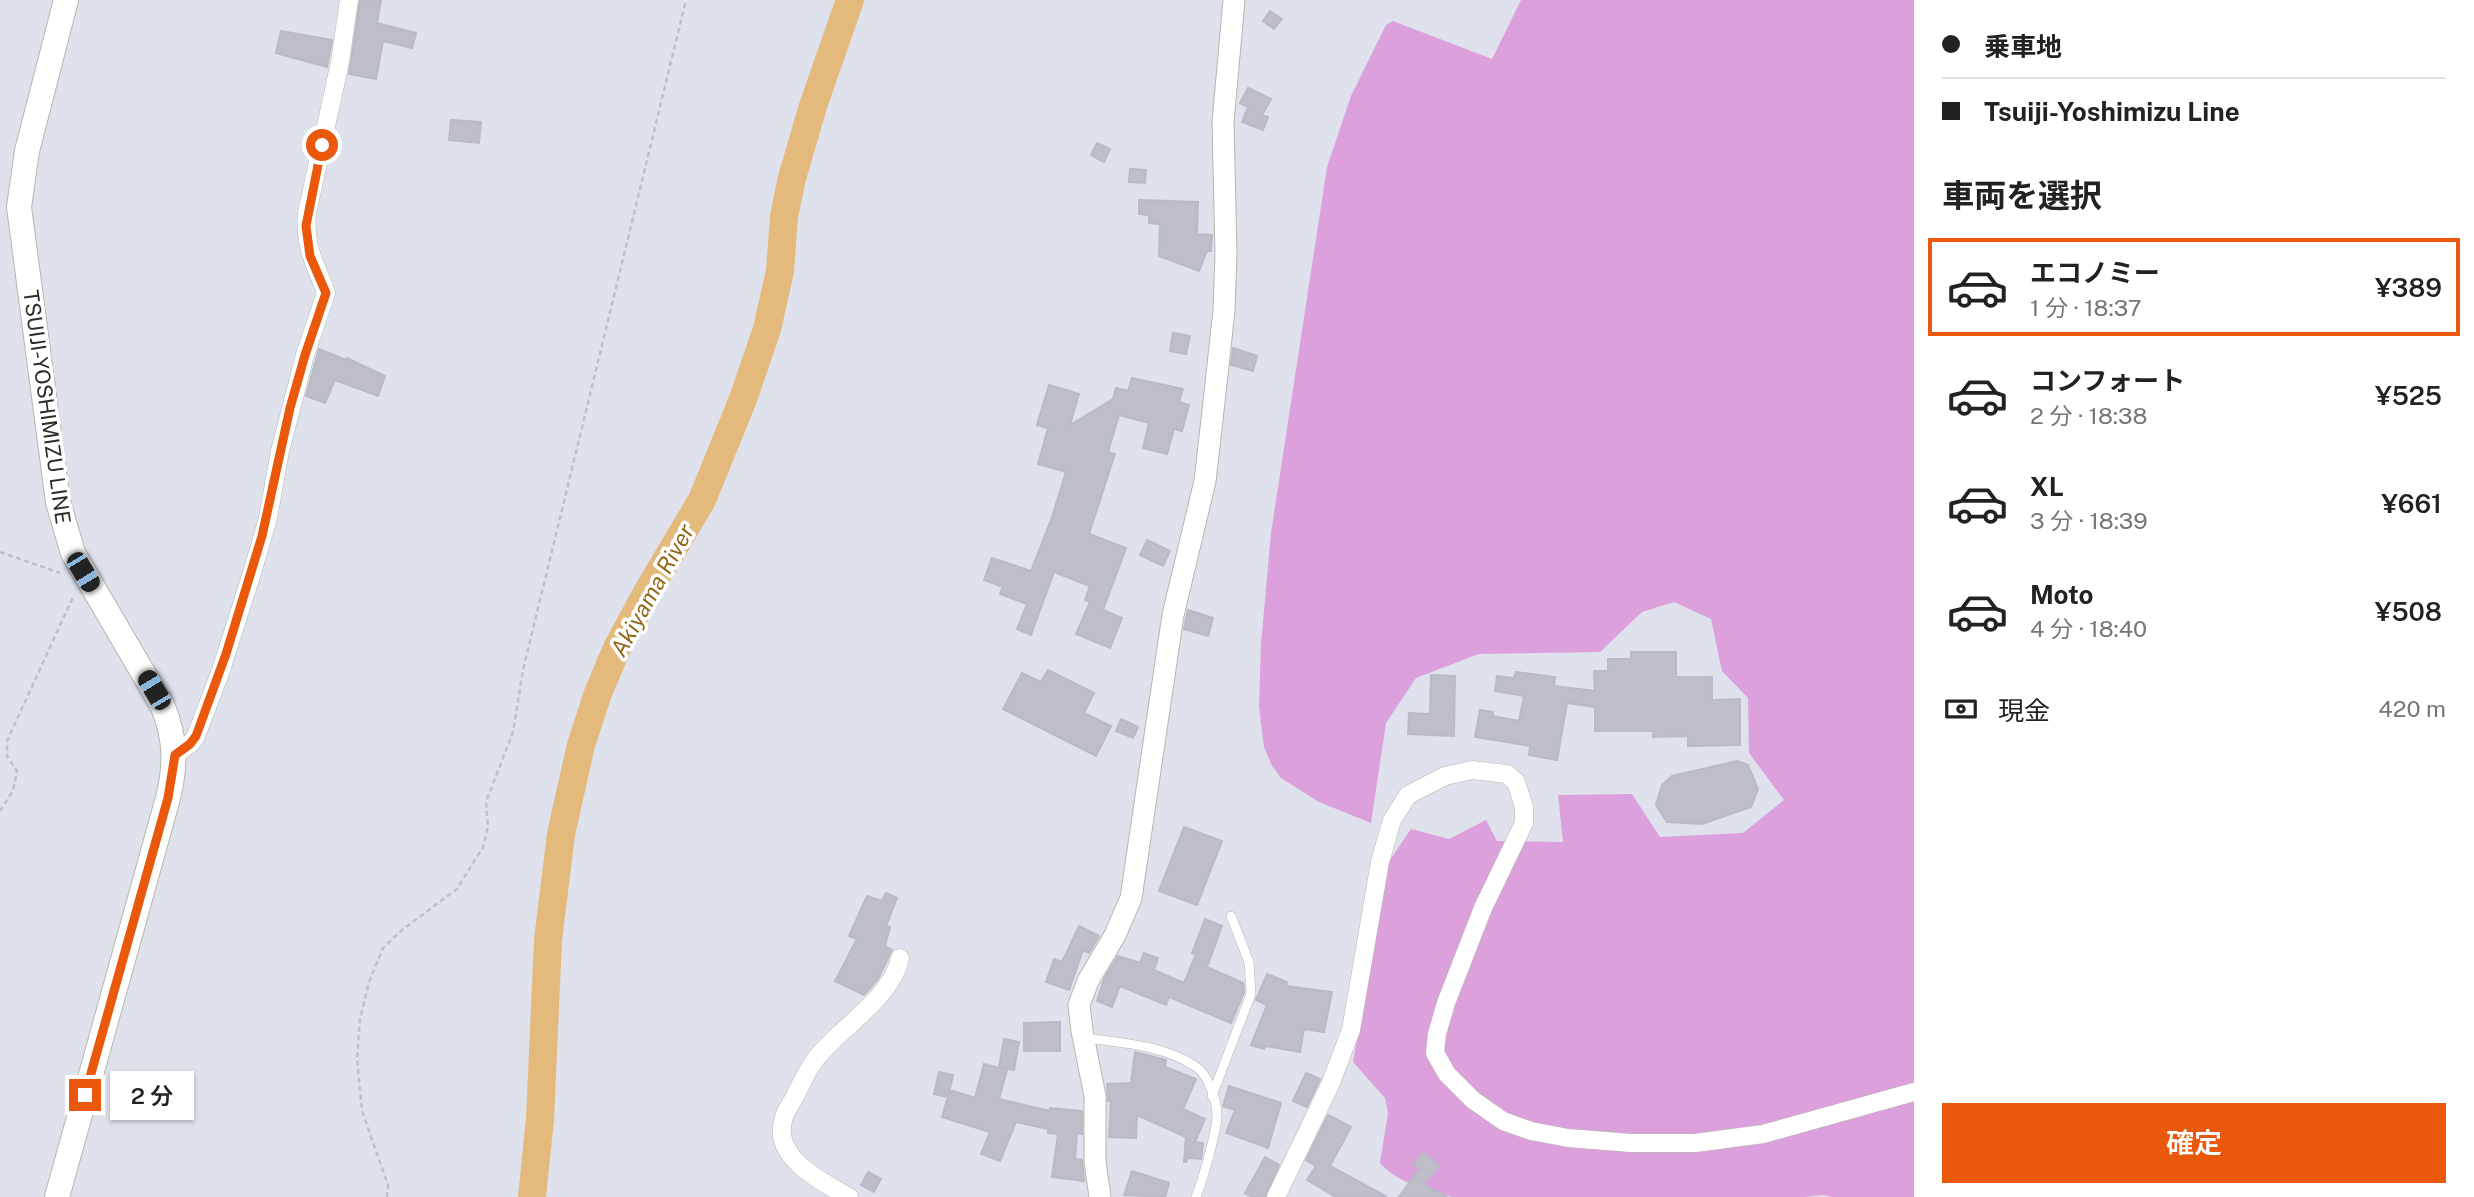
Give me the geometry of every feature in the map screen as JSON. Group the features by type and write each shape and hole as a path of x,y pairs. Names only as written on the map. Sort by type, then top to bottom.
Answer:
{"main road":[{"name":"TSUIJI-YOSHIMIZU LINE","path":"57,1197 168,798 175,755 172,733 163,707 83,572 65,534 58,502 19,206 27,150 66,0"}],"street":[{"path":"175,755 196,736 232,636 268,518 280,451 305,355 326,293 310,256 306,233 307,213 340,62 349,0"},
{"path":"1100,1197 1096,1162 1095,1096 1079,1004 1088,981 1115,936 1131,898 1173,615 1205,481 1224,310 1226,254 1223,122 1234,0"},
{"path":"1276,1197 1330,1086 1348,1040 1380,862 1392,820 1409,795 1445,776 1472,770 1507,774 1516,782 1524,807 1524,823 1483,908 1446,1003 1437,1034 1436,1053 1447,1074 1473,1100 1503,1121 1531,1131 1568,1138 1631,1143 1695,1143 1763,1134 1914,1092"},
{"path":"849,1197 826,1192 789,1155 784,1140 783,1119 818,1056 875,999 898,971 900,958"}],"lane":[{"path":"1212,1096 1251,994 1249,962 1231,916"},
{"path":"1083,1038 1152,1048 1196,1066 1208,1081 1217,1114 1202,1183 1196,1197"}],"path":[{"path":"387,1197 388,1185 362,1111 358,1058 360,1018 369,982 383,948 402,930 457,889 483,847 488,827 486,802 513,732 523,670 686,0"},
{"path":"0,552 64,575 83,572"},
{"path":"0,811 13,790 18,771 6,756 6,741 83,572"}],"shaded area":[{"path":"1521,0 1914,0 1914,1197 1452,1197 1404,1181 1380,1163 1388,1113 1385,1098 1353,1062 1388,863 1411,829 1449,839 1486,820 1497,841 1563,842 1558,795 1632,794 1660,837 1743,833 1784,800 1749,753 1748,698 1722,671 1711,619 1674,602 1642,612 1600,652 1479,654 1416,678 1386,723 1371,823 1319,802 1281,778 1272,766 1264,747 1259,707 1261,644 1271,533 1327,167 1351,96 1386,25 1393,21 1492,59"}],"building":[{"path":"360,0 381,0 377,23 416,33 412,48 383,41 376,79 349,74"},
{"path":"1270,11 1282,19 1274,29 1263,21"},
{"path":"281,31 332,40 327,67 276,53"},
{"path":"1248,88 1271,99 1262,115 1268,117 1263,130 1242,122 1248,107 1240,103"},
{"path":"451,120 481,122 479,143 449,140"},
{"path":"1097,143 1110,149 1104,162 1091,155"},
{"path":"1130,169 1146,170 1145,183 1129,182"},
{"path":"1139,200 1198,202 1197,234 1212,235 1211,251 1207,251 1199,271 1159,256 1160,224 1149,223 1149,215 1139,214"},
{"path":"1173,333 1190,336 1186,354 1170,351"},
{"path":"1233,348 1257,356 1253,371 1231,365"},
{"path":"319,349 346,360 347,358 385,376 378,396 335,380 325,403 306,396"},
{"path":"1132,378 1183,389 1179,402 1189,405 1182,431 1174,429 1167,454 1143,448 1149,423 1119,415 1108,452 1115,454 1089,534 1126,548 1103,610 1122,618 1110,648 1076,634 1090,602 1085,600 1090,586 1054,572 1031,635 1017,629 1027,604 1000,594 1003,587 984,580 992,558 1031,571 1052,517 1066,472 1038,464 1048,428 1037,425 1049,385 1079,394 1070,425 1113,399 1116,388 1128,391"},
{"path":"1147,540 1170,551 1163,566 1140,555"},
{"path":"1188,610 1213,618 1208,636 1184,629"},
{"path":"1631,652 1676,652 1676,677 1712,677 1712,700 1740,699 1740,745 1688,746 1688,736 1653,737 1653,731 1595,731 1595,707 1567,703 1557,760 1529,755 1530,746 1475,737 1480,710 1493,712 1493,716 1519,721 1524,696 1495,691 1497,676 1514,678 1516,672 1555,677 1554,686 1595,691 1594,671 1608,671 1608,659 1631,659"},
{"path":"1048,670 1094,693 1084,713 1111,726 1096,756 1003,709 1022,673 1041,682"},
{"path":"1431,675 1455,676 1454,736 1408,734 1409,713 1430,714"},
{"path":"1121,719 1138,727 1133,738 1116,731"},
{"path":"1737,761 1748,765 1758,789 1751,807 1702,824 1667,822 1656,805 1662,785 1672,776"},
{"path":"1184,827 1222,841 1197,905 1159,891"},
{"path":"886,893 897,898 886,926 890,927 885,946 892,950 878,979 864,995 835,981 857,939 849,936 867,896 882,901"},
{"path":"1205,919 1222,926 1207,967 1243,983 1244,992 1231,1023 1169,997 1166,1005 1120,986 1112,1007 1097,1001 1104,979 1118,956 1140,963 1144,953 1158,958 1154,970 1184,983 1196,954 1192,953"},
{"path":"1079,926 1099,936 1089,953 1083,950 1069,990 1046,982 1054,959 1062,962"},
{"path":"1267,974 1287,982 1286,986 1332,992 1324,1032 1304,1029 1300,1052 1265,1046 1264,1049 1251,1045 1267,1005 1256,1000"},
{"path":"1060,1022 1060,1051 1024,1051 1024,1023"},
{"path":"1004,1039 1019,1042 1014,1070 999,1067"},
{"path":"1135,1052 1166,1060 1165,1067 1196,1079 1183,1109 1205,1119 1195,1142 1203,1143 1201,1159 1188,1158 1184,1162 1186,1137 1137,1115 1136,1138 1109,1137 1111,1101 1108,1101 1107,1084 1131,1083"},
{"path":"984,1064 1007,1070 999,1099 1050,1111 1050,1108 1082,1111 1082,1134 1077,1133 1075,1159 1082,1160 1084,1181 1052,1177 1058,1134 1048,1133 1048,1129 1016,1122 1000,1161 981,1154 990,1132 942,1117 950,1090 975,1098"},
{"path":"939,1072 953,1075 948,1097 934,1094"},
{"path":"1306,1073 1320,1079 1307,1107 1293,1101"},
{"path":"1229,1086 1281,1103 1268,1148 1226,1133 1235,1110 1223,1106"},
{"path":"1328,1115 1351,1127 1330,1166 1387,1197 1336,1197 1307,1180 1316,1166 1306,1160"},
{"path":"1423,1152 1439,1166 1423,1184 1447,1197 1399,1197 1419,1169 1413,1164"},
{"path":"1265,1157 1279,1165 1265,1197 1252,1197 1245,1193"},
{"path":"1132,1171 1169,1183 1165,1197 1124,1195"},
{"path":"868,1172 881,1179 874,1192 861,1185"}],"waterway":[{"name":"Akiyama River","path":"532,1197 540,1119 548,940 561,834 581,745 598,693 617,648 702,500 743,399 767,329 780,271 784,216 792,178 813,106 850,0"}],"route":[{"path":"85,1095 168,798 175,755 196,736 220,673 268,518 290,408 326,293 310,256 306,226 322,145"}]}
